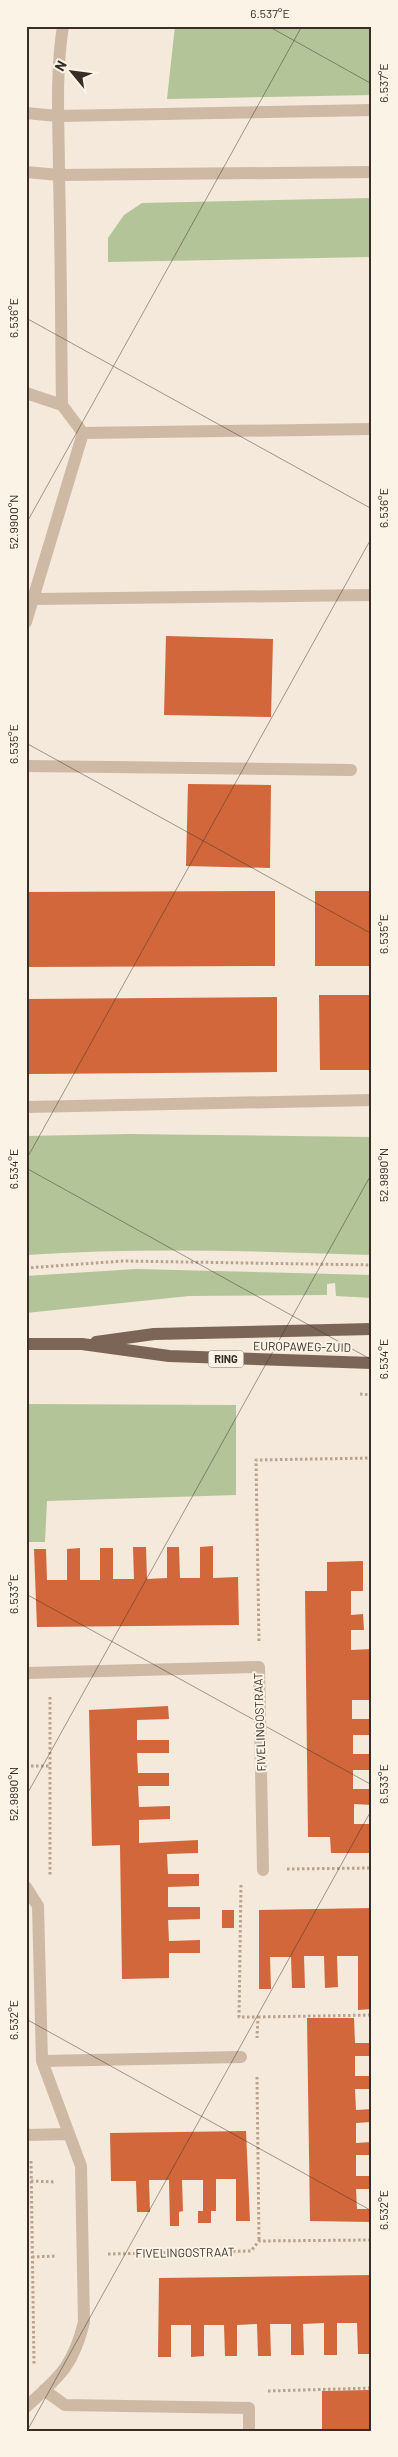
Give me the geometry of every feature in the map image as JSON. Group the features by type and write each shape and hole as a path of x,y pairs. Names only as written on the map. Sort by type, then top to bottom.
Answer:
{"main road":[{"name":"EUROPAWEG-ZUID","path":"82,1344 154,1334 372,1329"},
{"name":"EUROPAWEG-ZUID","path":"26,1344 82,1344 169,1356 372,1363"}],"street":[{"path":"63,26 58,57 57,116 62,405 82,433"},
{"path":"26,113 57,116 372,110"},
{"path":"26,172 59,175 372,172"},
{"path":"26,393 62,405"},
{"path":"82,433 372,429"},
{"path":"26,622 82,433"},
{"path":"34,599 372,595"},
{"path":"26,766 351,770"},
{"path":"26,1107 372,1100"},
{"name":"FIVELINGOSTRAAT","path":"26,1673 259,1667 263,1870"},
{"path":"26,1887 38,1906 42,2061 81,2166 84,2255 84,2322 78,2346 66,2369 26,2407"},
{"path":"42,2061 241,2057"},
{"path":"28,2135 68,2134"},
{"path":"44,2390 64,2405 249,2408 249,2431"}],"path":[{"path":"26,1268 123,1261 372,1265"},
{"path":"360,1394 372,1395"},
{"path":"259,1667 256,1460 372,1458"},
{"path":"38,1906 50,1878 50,1672"},
{"path":"26,1766 50,1766"},
{"path":"263,1870 372,1868"},
{"path":"258,2017 372,2015"},
{"path":"28,2135 34,2368 44,2390"},
{"name":"FIVELINGOSTRAAT","path":"32,2257 251,2251 259,2241 372,2240"},
{"path":"26,2307 33,2307"},
{"path":"249,2408 250,2392 372,2388"}],"green space":[{"path":"175,26 372,26 372,95 167,99"},
{"path":"372,198 372,257 108,262 108,238 124,215 142,203"},
{"path":"128,1134 372,1137 372,1255 156,1250 26,1255 26,1136"},
{"path":"136,1269 372,1275 372,1298 336,1296 335,1283 327,1284 327,1295 189,1296 26,1313 26,1276"},
{"path":"26,1404 236,1405 236,1495 47,1501 45,1542 26,1542"}],"building":[{"path":"166,636 273,639 271,717 164,715"},
{"path":"188,784 271,785 270,868 186,866"},
{"path":"275,891 275,966 26,967 26,892"},
{"path":"315,891 372,891 372,966 315,966"},
{"path":"319,995 372,995 372,1070 320,1070"},
{"path":"277,997 277,1072 29,1074 28,999"},
{"path":"213,1546 213,1578 238,1577 239,1625 37,1627 34,1549 46,1549 47,1580 67,1580 67,1549 80,1548 80,1580 100,1580 100,1548 113,1548 113,1579 134,1579 133,1547 146,1547 147,1579 167,1578 167,1547 179,1547 180,1578 200,1578 200,1547"},
{"path":"363,1561 363,1591 351,1591 351,1615 363,1614 364,1630 351,1630 351,1650 372,1649 372,1700 352,1700 352,1719 372,1719 372,1735 353,1735 353,1754 372,1754 372,1770 353,1770 353,1789 372,1789 372,1805 354,1804 354,1824 372,1824 372,1853 331,1853 330,1837 308,1837 305,1591 327,1591 327,1562"},
{"path":"168,1706 169,1719 137,1720 137,1740 169,1740 169,1753 137,1753 138,1773 169,1773 169,1786 138,1786 139,1807 170,1806 170,1819 139,1820 139,1843 198,1840 198,1853 167,1854 168,1874 199,1874 199,1886 168,1887 168,1907 200,1907 200,1919 168,1920 169,1941 200,1940 200,1953 169,1953 169,1978 122,1979 120,1845 92,1846 89,1710"},
{"path":"372,1908 372,2009 358,2010 358,1956 337,1956 338,1987 325,1988 324,1956 304,1956 305,1988 292,1988 291,1957 270,1957 271,1989 259,1989 259,1910"},
{"path":"222,1910 234,1910 234,1928 222,1928"},
{"path":"307,2018 354,2018 355,2043 372,2043 372,2056 355,2056 355,2076 372,2076 372,2089 355,2089 356,2110 372,2109 372,2122 356,2123 356,2143 372,2142 372,2155 356,2155 356,2176 372,2176 372,2189 356,2189 357,2209 372,2209 372,2222 310,2221"},
{"path":"246,2131 250,2221 236,2221 236,2179 216,2179 216,2211 211,2211 211,2223 198,2223 198,2211 203,2211 203,2180 182,2180 183,2211 179,2212 179,2226 170,2226 169,2180 149,2180 150,2212 137,2212 136,2181 111,2181 110,2133"},
{"path":"372,2275 370,2354 358,2354 357,2323 337,2323 337,2355 324,2355 324,2323 303,2324 304,2355 291,2355 291,2324 270,2324 271,2356 258,2356 257,2324 237,2325 237,2356 225,2356 224,2325 204,2325 204,2356 191,2357 191,2325 171,2325 171,2357 158,2357 159,2278"},
{"path":"369,2390 370,2415 372,2415 370,2431 322,2431 322,2391"}]}
